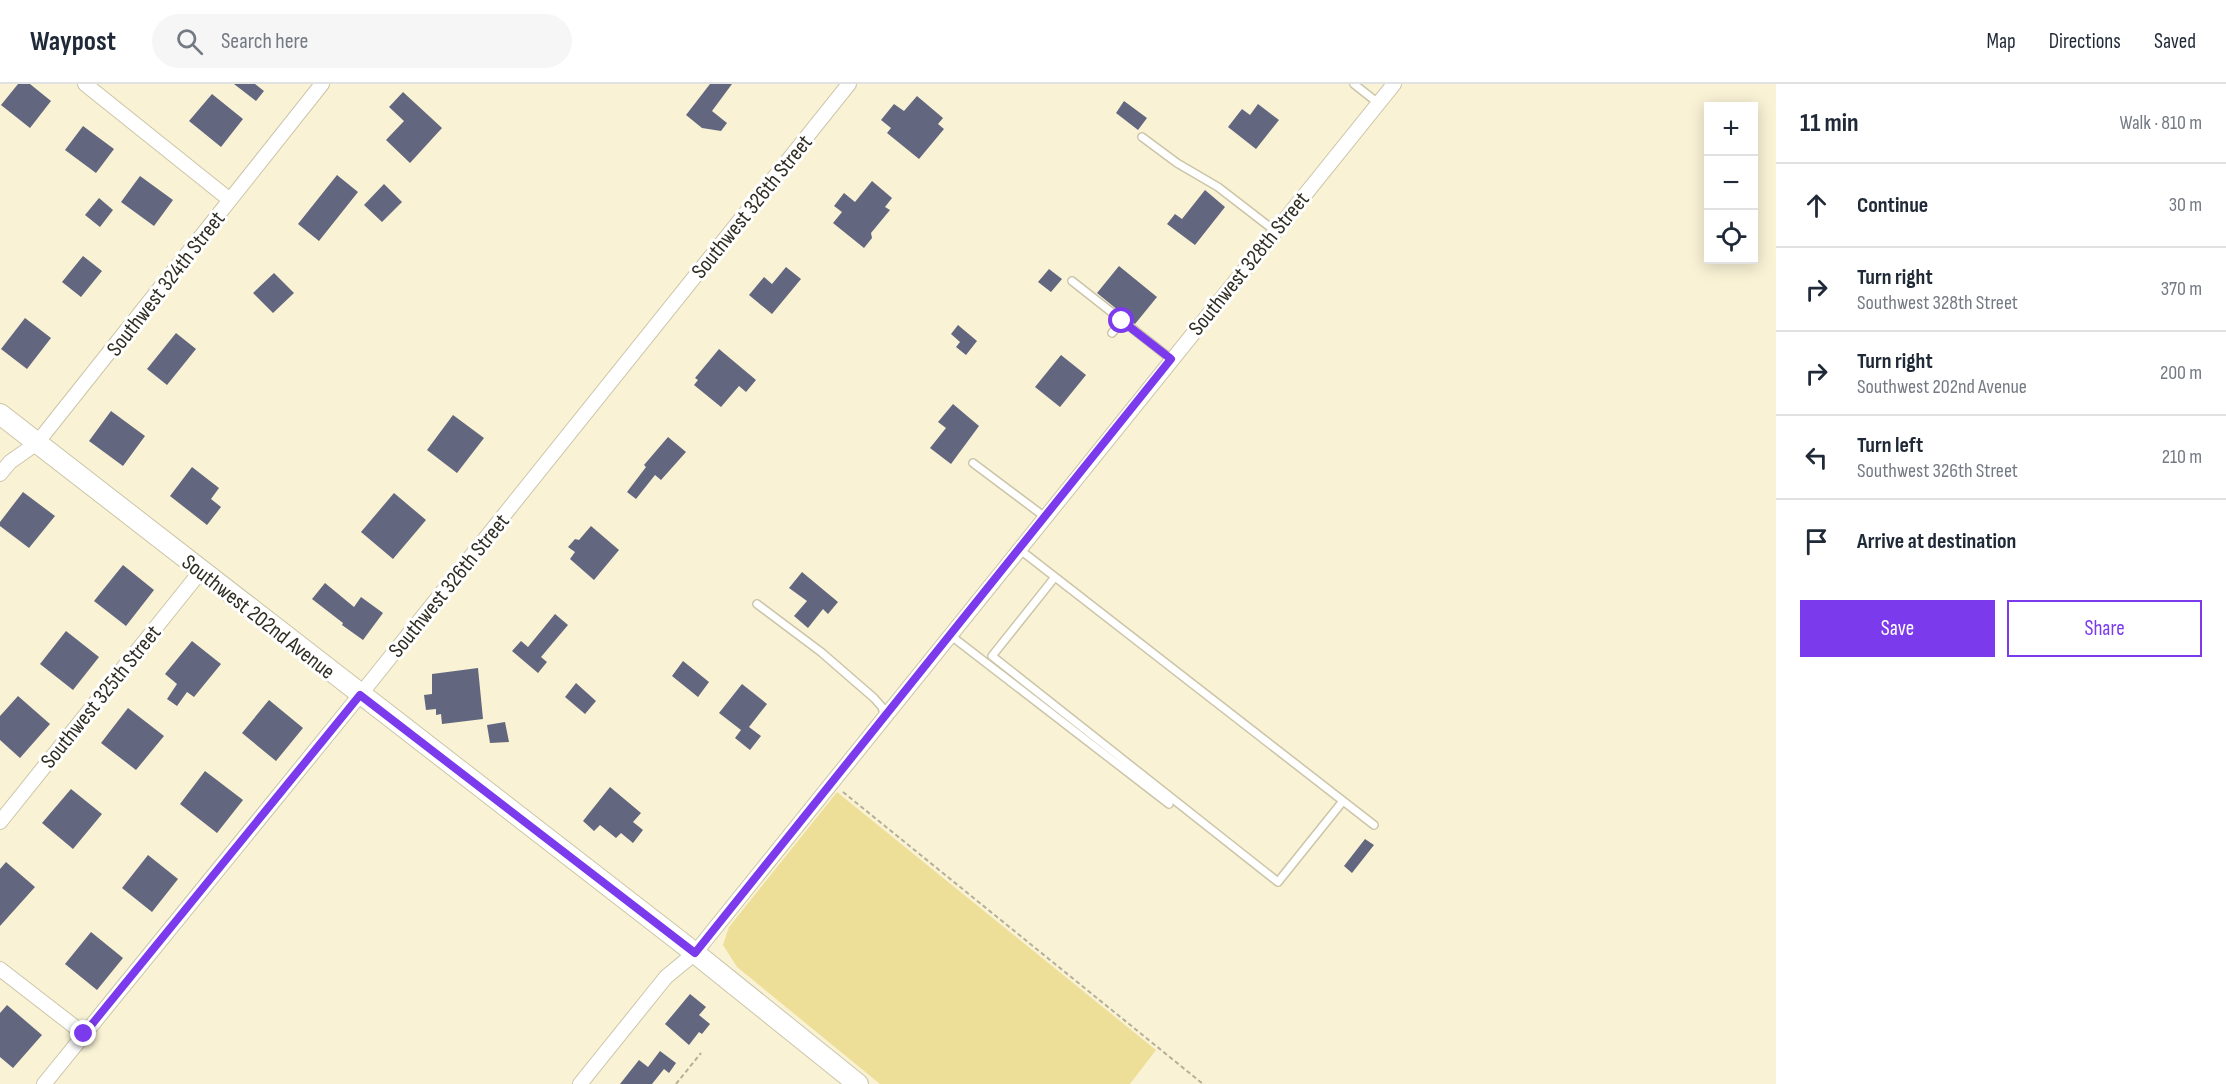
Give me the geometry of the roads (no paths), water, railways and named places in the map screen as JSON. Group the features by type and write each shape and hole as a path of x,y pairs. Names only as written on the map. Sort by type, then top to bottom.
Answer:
{"street":[{"path":"85,84 230,200"},
{"name":"Southwest 324th Street","path":"0,474 10,462 37,443 322,84"},
{"name":"Southwest 326th Street","path":"45,1084 849,84"},
{"name":"Southwest 328th Street","path":"580,1084 666,977 695,953 1394,84"},
{"name":"Southwest 202nd Avenue","path":"0,414 695,953 858,1084"},
{"name":"Southwest 325th Street","path":"0,822 201,571"},
{"path":"0,969 84,1034"}],"lane":[{"path":"1354,84 1378,103"},
{"path":"1143,136 1177,163 1218,187 1275,231"},
{"path":"1072,281 1171,359"},
{"path":"1112,333 1122,321"},
{"path":"973,463 1045,517"},
{"path":"1019,549 1374,825"},
{"path":"1055,577 992,656 1189,813 1278,882 1343,801"},
{"path":"757,603 821,652 874,698 882,707 885,717"},
{"path":"950,635 1169,804"}]}
